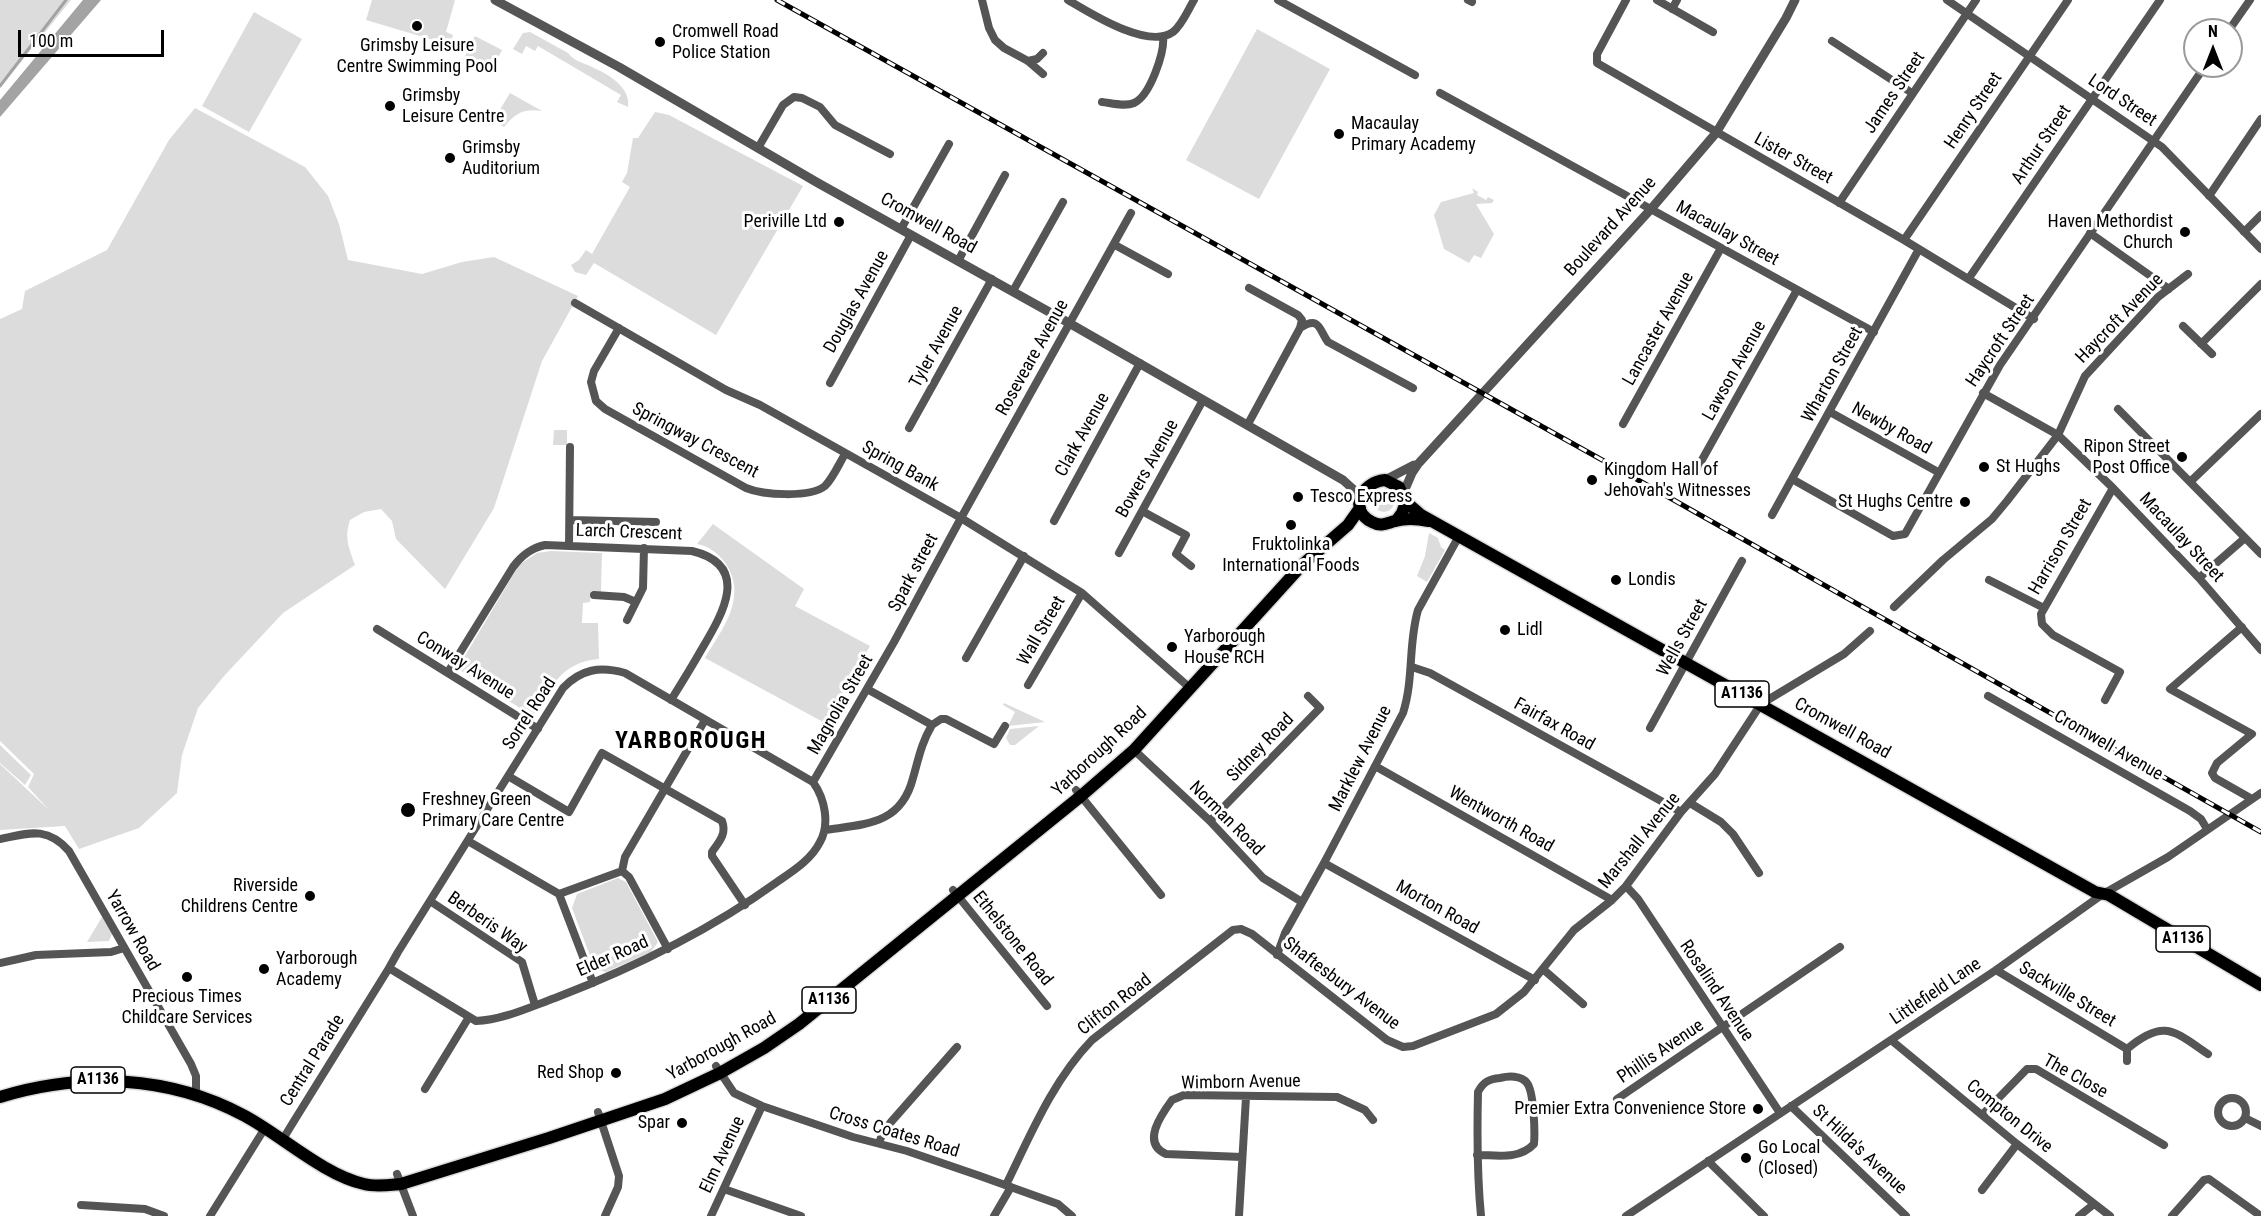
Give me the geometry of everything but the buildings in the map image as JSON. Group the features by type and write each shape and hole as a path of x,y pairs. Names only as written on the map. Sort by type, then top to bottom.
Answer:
{"main road":[{"path":"1370,484 1385,480"},
{"name":"A1136","path":"1385,480 1393,483 1405,498"},
{"name":"A1136","path":"1360,504 1365,489 1370,484"},
{"path":"1396,521 1402,513 1405,498"},
{"name":"Cromwell Road","path":"1405,498 1421,515 2095,892 2103,894"},
{"path":"1360,504 1364,516 1379,525"},
{"name":"Yarborough Road","path":"0,1097 61,1084 102,1080 151,1084 196,1094 222,1104 352,1181 366,1185 399,1179 665,1099 764,1048 799,1024 1078,793 1134,750 1302,565 1343,529 1360,504"},
{"name":"Cromwell Road","path":"1396,521 1424,520 1439,524"},
{"name":"A1136","path":"1379,525 1396,521"},
{"path":"1343,529 1361,525 1379,525"},
{"name":"A1136","path":"2103,894 2109,895 2261,985"}],"street":[{"name":"Cromwell Road","path":"495,0 619,67 911,235 1248,424 1343,480 1353,489 1360,504"},
{"path":"982,0 989,28 995,40 1004,48 1028,61 1043,74"},
{"path":"1068,0 1128,32 1163,36 1178,27 1194,0"},
{"path":"1278,0 1415,75"},
{"name":"Lister Street","path":"1626,0 1597,54 1598,63 1969,278 2034,319"},
{"path":"1657,0 1713,32"},
{"path":"1672,9 1677,0"},
{"name":"Boulevard Avenue","path":"1405,498 1412,473 1425,456 1650,209 1716,133 1795,0"},
{"name":"Lord Street","path":"1947,0 2155,141 2261,249"},
{"name":"James Street","path":"1839,203 1976,0"},
{"name":"Henry Street","path":"1904,240 2068,0"},
{"name":"Arthur Street","path":"1969,278 2160,0"},
{"path":"2237,18 2250,0"},
{"path":"1102,102 1128,105 1138,100 1149,84 1161,58 1164,45 1163,36"},
{"path":"1832,41 1912,93"},
{"path":"1028,61 1037,59 1043,53"},
{"name":"Haycroft Street","path":"1792,479 1893,536 1908,530 1938,472 2000,365 2034,319 2197,78"},
{"name":"Macaulay Street","path":"1440,93 1874,332"},
{"path":"758,148 783,105 794,97 802,98 820,107 835,125 890,154"},
{"path":"2209,196 2261,119"},
{"path":"901,229 949,144"},
{"path":"958,261 1005,175"},
{"path":"1013,291 1063,201"},
{"name":"Roseveare Avenue","path":"961,518 1131,213"},
{"path":"2244,232 2261,215"},
{"path":"2090,233 2169,288"},
{"name":"Douglas Avenue","path":"830,383 911,235"},
{"path":"1114,245 1168,274"},
{"name":"Lancaster Avenue","path":"1623,424 1720,248"},
{"name":"Wharton Street","path":"1772,515 1919,249"},
{"name":"Haycroft Avenue","path":"1894,607 1943,560 1992,519 2058,435 2085,376 2158,297 2188,274"},
{"name":"Tyler Avenue","path":"909,428 992,279"},
{"path":"2201,344 2261,284"},
{"path":"1248,424 1300,328 1302,320 1298,315 1249,288"},
{"name":"Lawson Avenue","path":"1698,467 1797,290"},
{"name":"Spring Bank","path":"576,303 726,390 760,405 961,518 1024,556 1082,593 1190,688"},
{"path":"1300,328 1308,323 1317,324 1323,330 1328,342 1413,388"},
{"path":"2183,326 2212,354"},
{"name":"Springway Crescent","path":"619,328 594,371 591,382 596,400 605,409 746,488 759,492 808,494 818,491 827,484 845,454"},
{"name":"Clark Avenue","path":"1054,521 1140,363"},
{"name":"Macaulay Street","path":"1983,393 2058,435 2113,488 2199,578 2261,650"},
{"name":"Bowers Avenue","path":"1119,553 1203,400"},
{"path":"2118,409 2260,551"},
{"name":"Newby Road","path":"1830,412 1938,472"},
{"path":"2190,482 2261,414"},
{"path":"569,546 570,447"},
{"name":"Boulevard Avenue","path":"1385,480 1407,470 1425,456"},
{"name":"Cromwell Road","path":"1343,480 1370,484"},
{"name":"Harrison Street","path":"2105,700 2120,672 2053,635 2042,624 2041,614 2113,488"},
{"path":"1143,511 1186,535 1176,554 1191,566"},
{"name":"Spark street","path":"894,642 961,518"},
{"path":"570,520 656,522"},
{"name":"Marklew Avenue","path":"1277,955 1285,933 1403,712 1412,668 1414,623 1418,610 1459,536"},
{"path":"2199,578 2245,538"},
{"name":"Larch Crescent","path":"448,672 513,567 534,548 545,545 644,548 699,553 717,563 722,569 727,583 727,599 721,618 672,700"},
{"path":"627,620 643,588 644,548"},
{"path":"966,658 1024,556"},
{"name":"Wells Street","path":"1650,729 1742,561"},
{"path":"1989,580 2044,608"},
{"name":"Wall Street","path":"1028,685 1082,593"},
{"path":"594,595 624,597 636,602"},
{"path":"2242,627 2170,689 2252,734 2217,763 2212,773 2215,778 2252,799"},
{"name":"Conway Avenue","path":"377,629 538,729"},
{"path":"1761,704 1844,654 1870,631"},
{"name":"Magnolia Street","path":"813,782 894,642"},
{"name":"Sorrel Road","path":"389,968 563,688 589,670 600,668 625,673 813,782"},
{"name":"Fairfax Road","path":"1412,668 1430,673 1681,812"},
{"path":"867,689 932,725"},
{"name":"Sidney Road","path":"1210,821 1320,708 1308,696"},
{"name":"Cromwell Avenue","path":"1988,696 2190,811 2207,829"},
{"name":"Marshall Avenue","path":"1403,1047 1413,1046 1496,1014 1511,1004 1544,970 1574,930 1626,886 1681,812 1715,774 1761,704"},
{"path":"813,782 823,802 825,830 873,823 891,813 911,787 922,742 932,725 941,719 946,719 994,744 1005,726"},
{"path":"622,871 625,857 705,720"},
{"name":"Norman Road","path":"1134,750 1210,821 1263,878 1302,903"},
{"path":"508,776 569,812 603,753 722,821 725,828 712,856 745,905"},
{"name":"Wentworth Road","path":"1375,766 1612,900"},
{"path":"1078,793 1161,895"},
{"name":"Littlefield Lane","path":"1632,1215 1708,1161 1996,970 2103,894 2168,857 2261,793"},
{"path":"1690,803 1721,822 1733,834 1759,873"},
{"name":"Elder Road","path":"469,1017 476,1021 484,1020 535,1005 593,983 668,949 745,905 810,857 825,830"},
{"name":"Yarrow Road","path":"0,839 38,833 46,834 61,841 69,851 195,1071 196,1094"},
{"path":"468,841 560,894 593,983"},
{"name":"Morton Road","path":"1324,863 1535,980"},
{"path":"560,894 622,871"},
{"path":"622,871 629,877 668,949"},
{"name":"Rosalind Avenue","path":"1626,886 1638,899 1780,1113"},
{"name":"Ethelstone Road","path":"956,893 1047,1006"},
{"name":"Berberis Way","path":"430,901 522,962 535,1005"},
{"name":"Clifton Road","path":"994,1216 1026,1144 1066,1071 1078,1054 1092,1040 1229,932 1236,929 1247,931 1262,943"},
{"name":"Shaftesbury Avenue","path":"1262,943 1388,1040 1403,1047"},
{"name":"Phillis Avenue","path":"1617,1099 1840,947"},
{"path":"0,963 36,955 111,952 124,948"},
{"path":"389,968 469,1017 425,1089"},
{"name":"Central Parade","path":"283,1139 389,968"},
{"path":"1544,970 1583,1004"},
{"name":"Sackville Street","path":"1996,970 2124,1047"},
{"path":"2127,1062 2124,1047 2165,1029 2175,1031 2208,1054"},
{"name":"Compton Drive","path":"1891,1040 2017,1144 2110,1216"},
{"path":"879,1143 883,1132 891,1122 957,1047"},
{"name":"The Close","path":"1982,1115 2027,1069 2036,1069 2164,1145"},
{"name":"Cross Coates Road","path":"718,1070 734,1093 762,1106 1008,1186 1058,1204 1072,1216"},
{"path":"1477,1155 1516,1155 1529,1150 1534,1144 1530,1092 1527,1082 1521,1078 1489,1079 1481,1085 1478,1092 1477,1155 1481,1216"},
{"name":"Wimborn Avenue","path":"1242,1157 1166,1154 1157,1149 1153,1139 1168,1106 1178,1096 1337,1097 1365,1110 1373,1120"},
{"path":"1239,1216 1246,1096"},
{"name":"Elm Avenue","path":"711,1216 762,1106"},
{"name":"St Hilda's Avenue","path":"1791,1106 1906,1216"},
{"path":"600,1117 620,1181 606,1216"},
{"path":"2245,1118 2261,1126"},
{"path":"210,1216 265,1128"},
{"path":"1982,1190 2017,1144"},
{"path":"1708,1161 1764,1216"},
{"path":"399,1179 413,1216"},
{"path":"2172,1216 2204,1180 2209,1179 2258,1214"},
{"path":"724,1189 801,1216"},
{"path":"2079,1216 2094,1204"},
{"path":"81,1205 146,1209 164,1216"}],"shaded area":[{"path":"0,0 71,0 0,88"},
{"path":"83,0 101,0 0,117 0,100"},
{"name":"Grimsby Leisure Centre Swimming Pool","path":"372,0 455,0 446,32 453,35 450,45 366,20"},
{"path":"254,12 302,39 249,132 202,106"},
{"path":"1257,29 1330,69 1259,199 1186,160"},
{"path":"530,32 568,53 576,60 611,77 626,93 628,107 617,102 621,95 538,46 535,51 526,46 522,54 513,49 523,33"},
{"path":"475,36 502,50 490,74 463,60"},
{"path":"510,93 542,111 530,110 520,113 504,127 493,121"},
{"path":"195,108 305,167 328,196 339,224 348,260 422,274 462,262 494,257 578,296 542,361 494,508 445,589 396,539 392,521 381,509 364,512 350,520 347,538 355,565 283,613 224,676 198,708 182,755 177,793 139,828 79,849 65,826 0,830 0,764 49,810 28,787 34,774 0,741 0,319 22,309 25,291 107,250 169,140"},
{"path":"655,112 669,115 803,186 716,335 594,263 586,275 575,272 571,265 579,260 586,250 592,254 630,187 622,182 627,173 633,138 638,138"},
{"path":"1472,188 1478,192 1477,195 1486,200 1488,197 1494,200 1492,203 1476,204 1494,234 1481,258 1474,255 1469,263 1444,249 1434,215 1441,202 1474,193"},
{"path":"554,430 567,430 567,445 553,445"},
{"path":"1380,492 1388,492 1394,498 1394,506 1388,512 1380,512 1374,506 1374,498"},
{"path":"713,524 804,589 795,606 870,646 825,723 705,658 725,624 734,601 732,577 726,564 710,549 697,544"},
{"path":"1429,533 1438,538 1441,547 1445,550 1427,582 1417,576 1425,556"},
{"path":"551,551 602,553 601,592 591,591 590,602 583,603 582,623 598,623 599,659 586,661 567,670 553,685 534,714 528,713 461,671 459,666 519,565 537,553"},
{"path":"1004,703 1045,722 1008,726 1015,712 1003,705"},
{"path":"1039,726 1015,745 1010,745 1006,738 1010,729"},
{"path":"0,745 31,775 25,785 0,763"},
{"path":"618,878 626,882 658,942 651,952 606,972 595,969 572,908 577,894"},
{"path":"102,917 112,934 109,941 87,942"}],"waterway":[{"path":"0,86 66,0"}],"railway":[{"path":"777,0 1656,490 2261,832"}],"place":[{"name":"Grimsby Leisure Centre Swimming Pool","path":"417,26"},
{"name":"Cromwell Road Police Station","path":"660,42"},
{"name":"Grimsby Leisure Centre","path":"390,106"},
{"name":"Macaulay Primary Academy","path":"1339,134"},
{"name":"Grimsby Auditorium","path":"450,158"},
{"name":"Periville Ltd","path":"839,222"},
{"name":"Haven Methordist Church","path":"2185,232"},
{"name":"Ripon Street Post Office","path":"2182,457"},
{"name":"St Hughs","path":"1984,467"},
{"name":"Kingdom Hall of Jehovah's Witnesses","path":"1592,480"},
{"name":"Tesco Express","path":"1298,497"},
{"name":"St Hughs Centre","path":"1965,502"},
{"name":"Fruktolinka International Foods","path":"1291,525"},
{"name":"Londis","path":"1616,580"},
{"name":"Lidl","path":"1505,630"},
{"name":"Yarborough House RCH","path":"1172,647"},
{"name":"Freshney Green Primary Care Centre","path":"408,810"},
{"name":"Riverside Childrens Centre","path":"310,896"},
{"name":"Yarborough Academy","path":"264,969"},
{"name":"Precious Times Childcare Services","path":"187,977"},
{"name":"Red Shop","path":"616,1073"},
{"name":"Premier Extra Convenience Store","path":"1758,1109"},
{"name":"Spar","path":"682,1123"},
{"name":"Go Local (Closed)","path":"1746,1158"}],"district":[{"name":"YARBOROUGH","path":"691,742"}]}
